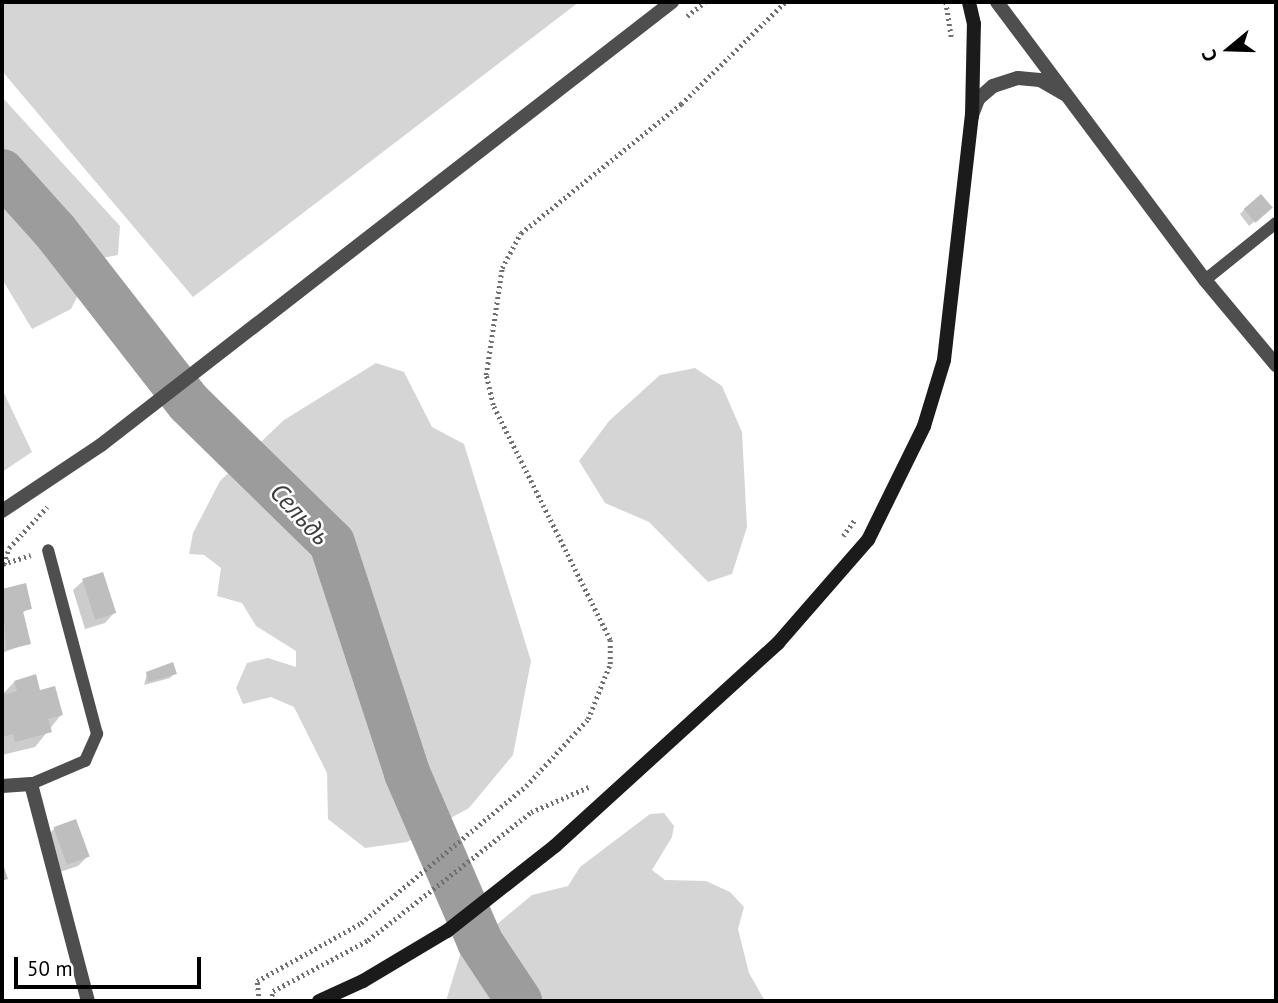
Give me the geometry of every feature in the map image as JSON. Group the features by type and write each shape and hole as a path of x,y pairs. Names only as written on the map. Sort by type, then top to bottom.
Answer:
{"main road":[{"path":"319,1001 400,960 447,931 555,846 778,643 868,540 924,426 944,360 972,116 974,24 969,2"}],"street":[{"path":"2,511 101,445 672,2"},
{"path":"998,2 1205,280 1276,365"},
{"path":"972,116 978,99 993,86 1018,78 1040,80 1069,96"},
{"path":"2,786 31,783 88,1001"}],"lane":[{"path":"1205,280 1276,223"},
{"path":"31,783 85,761 97,734 48,550"}],"path":[{"path":"259,1001 257,981 361,923 526,786 588,719 610,664 610,640 493,405 486,375 502,268 521,233 681,104 785,2"},
{"path":"946,2 953,53"},
{"path":"3,564 9,548 54,502"},
{"path":"838,543 860,510"},
{"path":"3,564 48,550"},
{"path":"270,1001 274,991 368,940 531,812 591,786 601,776"}],"shaded area":[{"path":"2,2 579,2 193,297 2,71"},
{"path":"2,97 120,226 118,255 96,259 71,309 32,329 2,279"},
{"path":"376,363 404,372 432,427 464,444 531,661 513,755 469,808 407,842 365,848 328,819 327,773 294,707 271,697 243,704 236,688 247,663 268,658 296,667 296,651 256,626 242,603 217,596 221,568 204,555 189,554 193,533 220,481 284,420"},
{"path":"695,368 722,386 742,432 747,527 732,574 708,582 649,522 605,503 579,461 609,421 660,375"},
{"path":"2,389 32,452 2,472"},
{"path":"664,813 674,826 672,837 652,870 665,880 706,881 730,892 744,907 738,929 749,973 765,1001 446,1001 460,955 532,895 568,886 580,867 650,814"}],"building":[{"path":"1261,194 1273,208 1255,223 1244,209"},
{"path":"103,572 116,613 95,620 82,579"},
{"path":"26,583 32,609 23,611 31,644 6,650 2,589"},
{"path":"173,662 177,674 148,682 146,672"},
{"path":"36,674 40,690 55,686 63,715 48,719 52,732 15,742 13,734 2,737 2,695 17,691 14,681"},
{"path":"76,819 90,857 67,865 53,827"},
{"path":"2,861 8,879 2,881"}],"waterway":[{"name":"Сельдь","path":"2,172 55,231 189,403 332,543 407,773 480,942 519,1001"}]}
